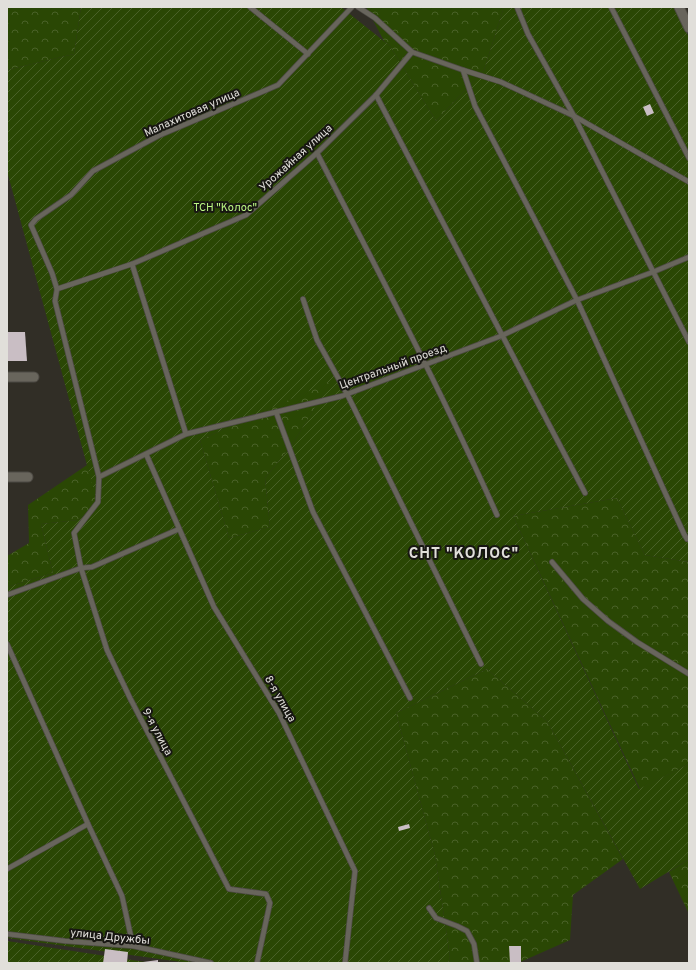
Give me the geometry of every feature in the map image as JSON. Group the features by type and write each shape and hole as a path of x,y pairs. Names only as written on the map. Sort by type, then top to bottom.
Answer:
{"street":[{"path":"679,7 689,28"},
{"path":"7,377 34,377"},
{"path":"7,477 28,477"}],"lane":[{"path":"250,7 308,54"},
{"name":"Малахитовая улица","path":"57,289 52,272 31,225 36,219 71,195 93,171 158,136 278,86 352,7"},
{"path":"358,7 375,18 412,52 501,82 574,116 689,182"},
{"path":"517,7 528,34 574,116 689,342"},
{"path":"611,7 689,158"},
{"name":"Урожайная улица","path":"57,289 132,264 246,216 317,153 376,95 412,52"},
{"path":"463,70 475,106 577,300 684,534 687,539 689,538"},
{"path":"376,95 501,336 585,493"},
{"path":"317,153 426,364 497,515"},
{"name":"Центральный проезд","path":"99,477 186,434 347,394 501,336 577,300 654,272 689,257"},
{"path":"132,264 186,434"},
{"path":"57,289 55,301 99,477"},
{"path":"303,299 317,340 347,394 481,664"},
{"path":"276,412 313,512 410,698"},
{"name":"8-я улица","path":"146,454 214,607 279,713 356,871 345,963"},
{"name":"9-я улица","path":"99,477 98,502 74,533 82,568 108,650 130,698 230,889 266,894 270,903 256,963"},
{"path":"7,595 82,568 92,567 179,529"},
{"path":"552,562 583,599 608,621 637,642 689,674"},
{"path":"7,644 122,896 133,946"},
{"path":"7,869 88,824"},
{"path":"429,908 436,918 467,931 474,944 477,963"},
{"name":"улица Дружбы","path":"7,934 65,941 133,946 211,963"}],"green space":[{"path":"7,7 81,7 74,54 7,70"},
{"name":"ТСН \"Колос\"","path":"81,7 341,7 390,46 436,121 484,70 504,7 675,7 689,38 689,562 645,555 617,498 513,516 639,789 689,764 689,862 688,860 640,889 547,721 487,669 396,713 435,855 450,957 448,963 189,963 7,938 7,587 53,573 41,524 78,520 97,502 7,171 7,70 74,54","holes":["331,381 292,445 265,478 270,527 229,538 200,440"]},
{"path":"366,7 504,7 484,70 436,121 390,46 384,41"},
{"path":"332,380 292,445 265,478 270,527 229,538 200,440"},
{"path":"87,465 98,502 78,520 41,524 53,573 7,587 7,556 29,543 28,505"},
{"path":"617,498 645,555 689,562 689,764 640,789 513,516"},
{"path":"487,669 547,721 623,859 573,895 570,940 518,963 448,963 450,957 435,855 396,713"},
{"path":"688,860 689,862 689,914 669,872"},
{"path":"7,941 152,963 7,963"}],"building":[{"path":"650,104 654,113 647,116 643,107"},
{"path":"7,332 25,332 27,361 8,361"},
{"path":"409,824 410,828 399,831 398,827"},
{"path":"509,946 521,946 521,963 510,963"},
{"path":"105,949 128,952 127,963 103,963"},
{"path":"158,960 158,963 143,963 143,962"}],"district":[{"name":"СНТ \"КОЛОС\"","path":"464,554"}]}
